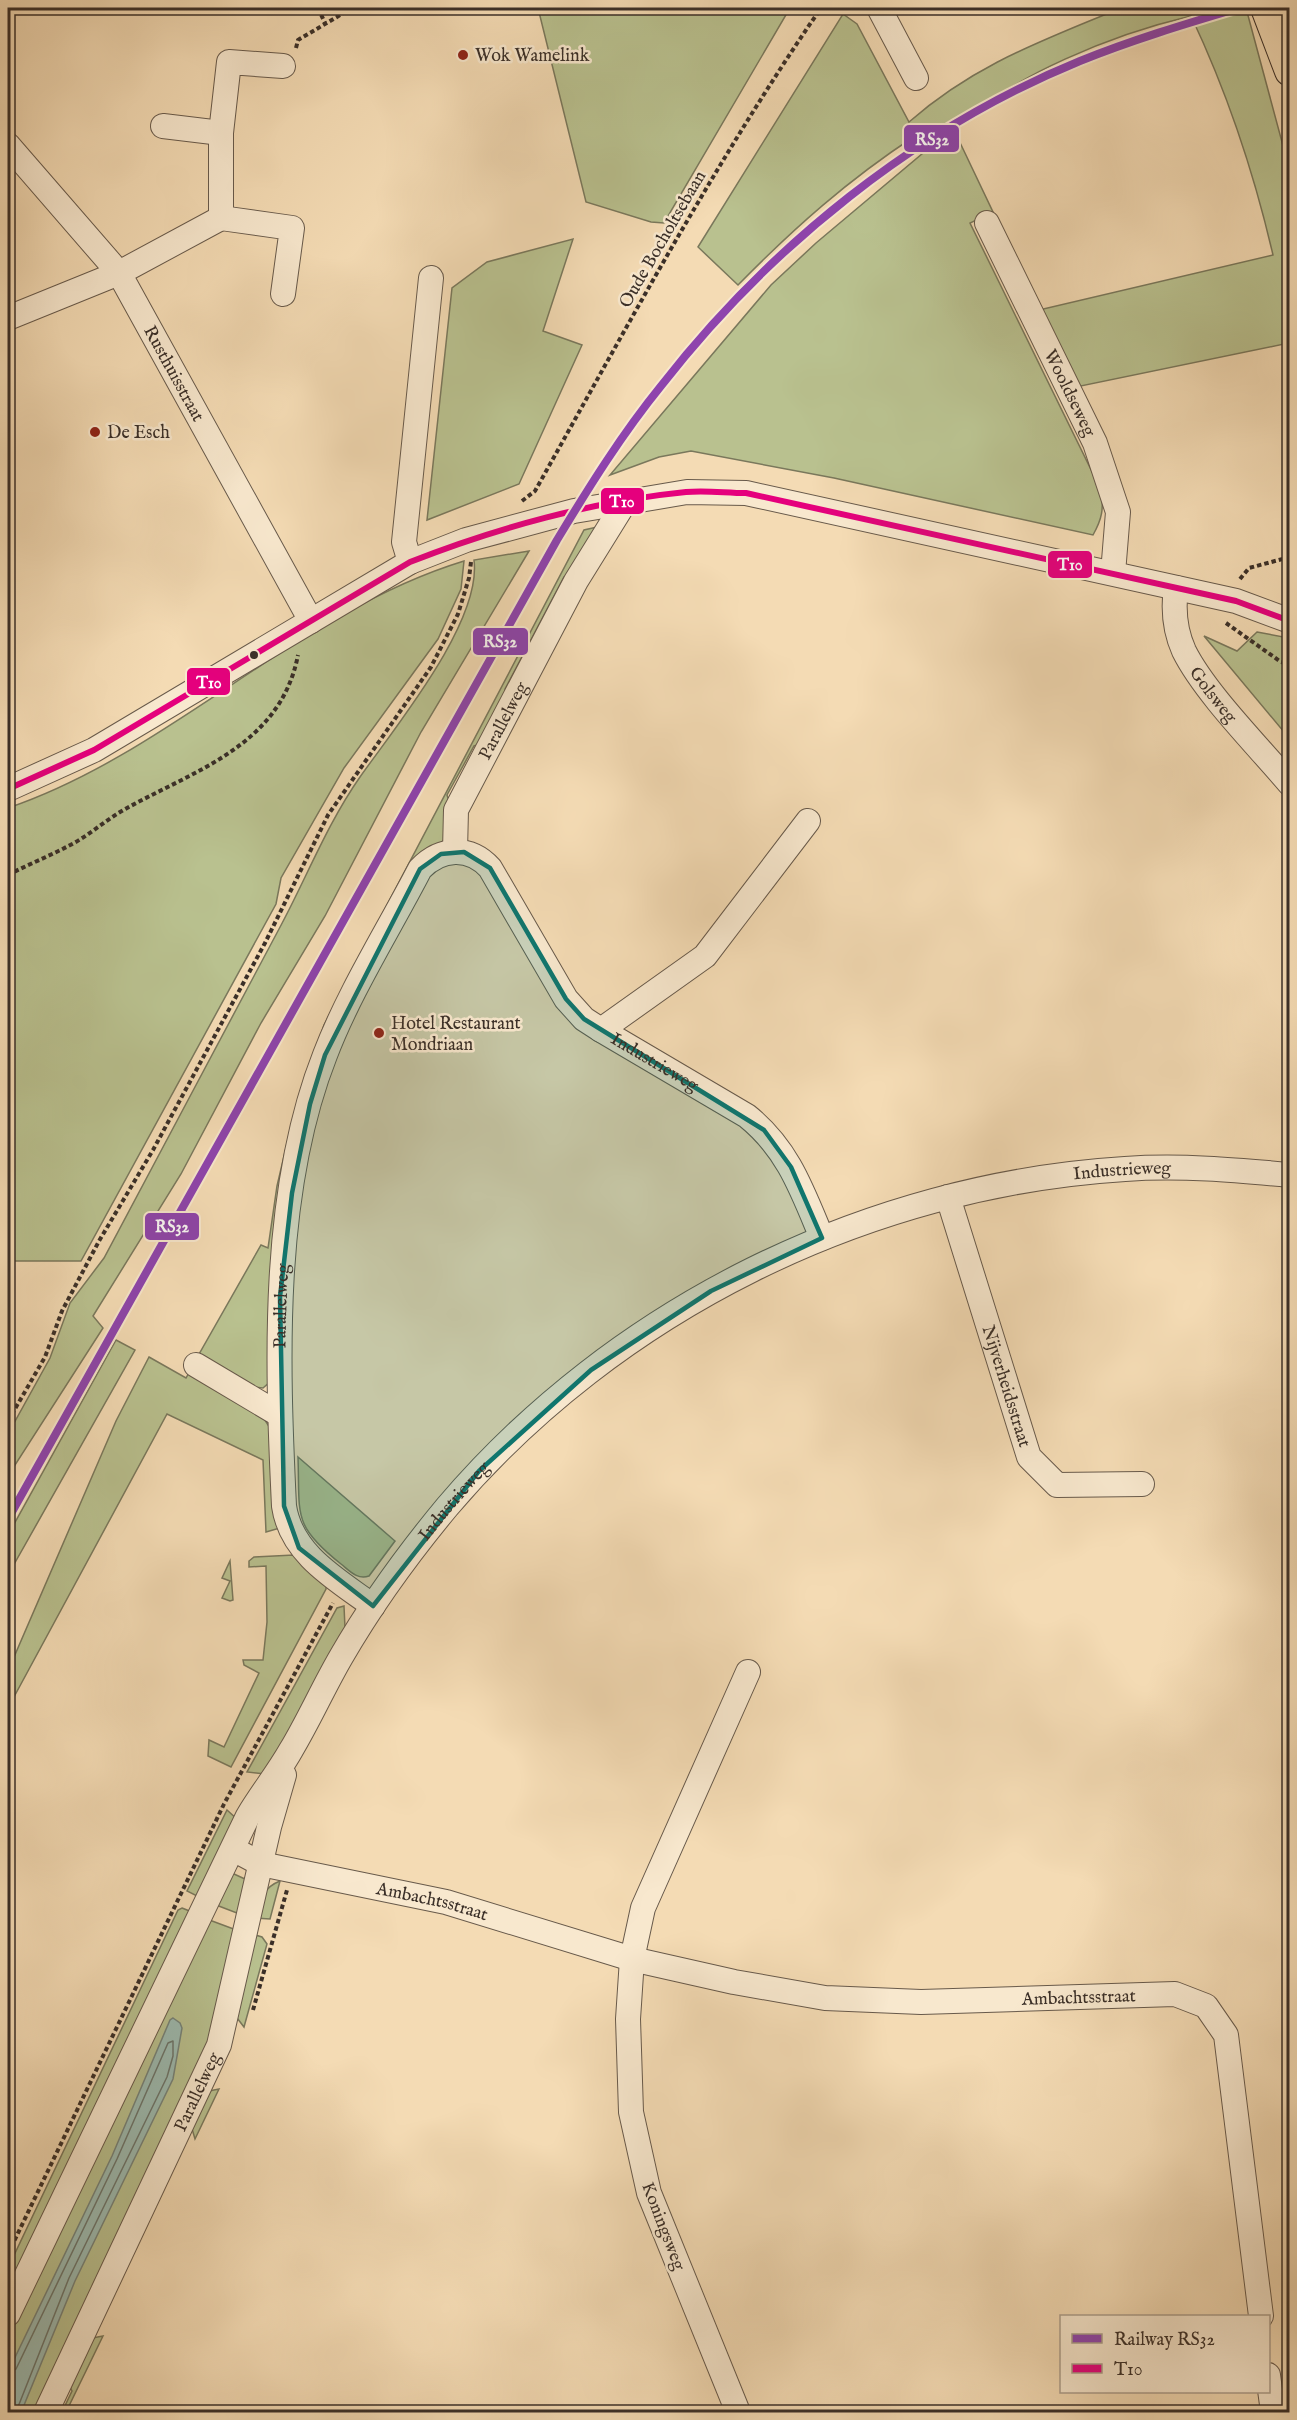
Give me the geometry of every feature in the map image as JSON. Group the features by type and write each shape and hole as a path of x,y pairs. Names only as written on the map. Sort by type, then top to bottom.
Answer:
{"main road":[{"path":"1266,8 1290,71"}],"street":[{"path":"879,8 916,78"},
{"path":"221,218 221,132 229,62 283,66"},
{"path":"163,126 221,132"},
{"name":"Rusthuisstraat","path":"8,145 119,273 304,626"},
{"path":"8,318 119,273 221,218 292,228 283,294"},
{"name":"Wooldseweg","path":"987,223 1095,443 1118,512 1113,573"},
{"path":"407,552 431,278"},
{"path":"8,789 94,750 304,626 407,552 466,540 574,511 687,492 746,493 1113,573 1176,588 1238,610 1290,621"},
{"name":"Parallelweg","path":"8,2314 252,1809 291,1751 320,1694 373,1606 308,1556 292,1536 286,1522 280,1415 280,1297 285,1239 300,1146 322,1065 344,1015 420,869 429,860 455,851 456,810 576,581 625,502"},
{"name":"Golsweg","path":"1176,588 1175,617 1183,649 1196,671 1290,784"},
{"path":"1238,610 1290,603"},
{"name":"Industrieweg","path":"808,821 705,956 601,1030 747,1116 764,1130 791,1167 822,1238"},
{"path":"455,851 474,855 490,868 566,999 584,1019 601,1030"},
{"name":"Industrieweg","path":"373,1606 446,1509 479,1472 509,1441 591,1370 672,1314 711,1291 822,1238 948,1197 1002,1184 1125,1169 1182,1167 1290,1174"},
{"name":"Nijverheidsstraat","path":"948,1197 1029,1457 1057,1485 1142,1484"},
{"path":"196,1365 280,1415"},
{"path":"632,1959 643,1908 748,1672"},
{"name":"Parallelweg","path":"46,2412 219,2045 276,1798 291,1751"},
{"name":"Ambachtsstraat","path":"233,1849 261,1864 446,1902 632,1959 734,1982 825,1998 921,2002 1175,1995 1206,2006 1226,2035 1261,2315"},
{"name":"Koningsweg","path":"632,1959 628,2019 631,2112 649,2193 738,2412"},
{"path":"1270,2384 1273,2412"}],"path":[{"path":"318,8 325,23"},
{"path":"283,66 292,61 298,40 352,8"},
{"name":"Oude Bocholtsebaan","path":"535,491 671,248 766,87 820,8"},
{"path":"8,1421 45,1357 62,1311 99,1241 153,1150 254,964 328,814 431,667 458,614 469,578 471,564 466,540"},
{"path":"1290,557 1249,568 1240,578 1238,610 1281,662 1290,664"},
{"path":"8,875 75,842 118,813 200,773 238,748 275,710 287,691 304,626"}],"highlighted area":[{"path":"464,852 490,868 566,999 584,1019 764,1130 791,1167 822,1238 711,1291 591,1370 479,1471 373,1606 299,1548 284,1506 280,1297 292,1193 310,1104 325,1055 420,869 441,854"}],"green space":[{"path":"538,8 790,8 664,223 651,222 586,202"},
{"path":"1121,8 1246,8 1289,168 1289,343 1076,387 1039,310 1273,255 1238,133 1191,16 1097,45 1065,59 1004,92 977,110 954,130 993,212 970,223 1101,490 1102,514 1093,535 834,478 691,451 659,457 610,475 771,285 816,243 923,153 915,136 890,153 822,206 738,285 698,247 843,14 857,24 909,122 959,84 984,69 1037,43"},
{"path":"573,239 543,331 582,345 519,484 427,520 452,288 487,262"},
{"path":"597,527 576,574 564,577 505,689 507,697 481,744 474,746 447,795 450,804 444,840 327,1021 271,1381 263,1388 254,1387 198,1356 261,1245 268,1248 277,1186 292,1122 324,1025 584,530"},
{"path":"529,551 421,732 325,916 261,1023 181,1174 93,1316 103,1328 8,1476 8,1434 50,1358 70,1303 104,1258 279,929 337,814 360,777 414,703 451,643 473,585 474,560"},
{"path":"464,561 461,589 438,639 344,768 281,878 276,904 81,1261 8,1261 8,808 68,783 125,753 345,613 403,584"},
{"path":"1257,632 1289,638 1289,738 1204,636 1237,651"},
{"path":"116,1340 135,1350 8,1575 8,1535"},
{"path":"149,1357 186,1378 190,1371 263,1417 270,1428 280,1528 266,1532 263,1460 167,1414 8,1708 8,1671 116,1421"},
{"path":"298,1457 395,1541 369,1576 361,1577 351,1572 325,1551 306,1529 300,1506"},
{"path":"294,1555 326,1584 326,1589 231,1767 208,1756 209,1740 224,1747 259,1673 244,1665 243,1660 263,1660 267,1622 266,1566 249,1567 249,1561 254,1557"},
{"path":"230,1561 233,1600 230,1601 222,1598 230,1581 222,1578"},
{"path":"344,1606 345,1628 265,1774 247,1772 337,1608"},
{"path":"227,1810 239,1821 199,1897 187,1891"},
{"path":"234,1874 245,1879 242,1915 211,1903 227,1875"},
{"path":"280,1881 270,1919 255,1918 265,1891"},
{"path":"182,1908 192,1912 8,2298 8,2268 178,1910"},
{"path":"204,1918 239,1931 218,2025 37,2412 8,2412 8,2330"},
{"path":"252,1934 262,1937 267,1944 244,2027 234,2014"},
{"path":"219,2089 195,2139 190,2122 204,2092"},
{"path":"103,2336 66,2412 62,2412 72,2391 67,2381 87,2339"}],"water":[{"path":"173,2018 180,2023 182,2028 173,2079 75,2281 22,2410 8,2412 8,2372 112,2156 170,2020"}],"rail line":[{"name":"RS32","path":"8,1519 557,540 619,442 661,386 703,335 749,286 850,196 904,157 961,120 1019,88 1080,61 1139,39 1239,8"}],"transit line":[{"name":"T10","path":"8,789 94,750 410,562 511,527 581,509 651,496 694,491 746,493 1236,601 1290,621"}],"place":[{"name":"Wok Wamelink","path":"463,55"},
{"name":"De Esch","path":"95,432"},
{"name":"Hotel Restaurant Mondriaan","path":"379,1033"}]}
